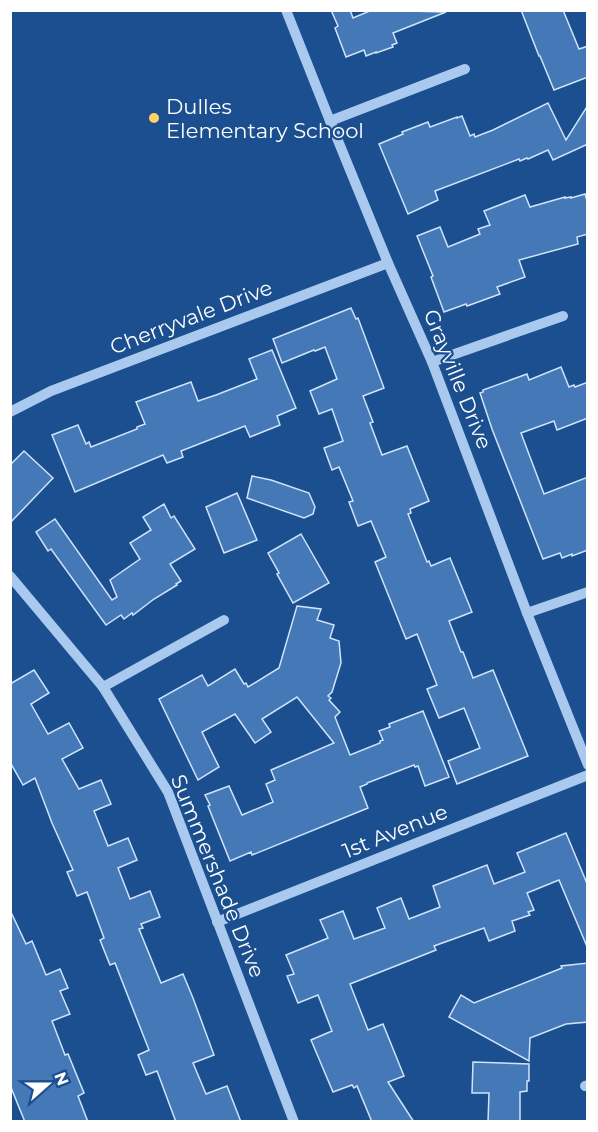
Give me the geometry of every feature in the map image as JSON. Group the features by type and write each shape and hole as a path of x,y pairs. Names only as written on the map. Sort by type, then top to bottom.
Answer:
{"street":[{"name":"Grayville Drive","path":"286,10 388,263 432,362 527,613 588,765"},
{"path":"330,121 465,69"},
{"name":"Cherryvale Drive","path":"10,412 51,391 388,263"},
{"path":"432,362 563,316"},
{"name":"Summershade Drive","path":"10,576 103,687 168,792 294,1122"},
{"path":"527,613 588,592"},
{"path":"103,687 224,620"},
{"name":"1st Avenue","path":"216,922 588,775"}],"building":[{"path":"331,10 350,10 353,18 372,10 446,12 393,33 397,43 392,45 393,47 366,56 364,50 346,57 335,28 338,26"},
{"path":"521,10 563,10 579,49 588,46 588,77 554,90"},
{"path":"548,103 566,140 588,105 588,144 553,160 548,150 435,191 438,200 408,214 379,144 428,122 430,127 462,116 470,136 474,134 475,137"},
{"path":"585,194 588,204 588,234 577,237 578,244 519,260 525,277 497,287 500,294 444,312 417,236 440,227 448,247 480,234 478,229 490,225 484,211 525,195 530,207"},
{"path":"351,308 356,319 358,318 384,388 363,396 382,455 407,446 429,501 410,509 411,513 408,514 427,562 429,561 431,566 450,558 472,612 449,621 461,652 463,652 473,678 493,670 528,756 457,784 448,761 480,748 464,708 439,718 427,689 437,685 417,634 406,639 375,562 386,557 371,521 358,526 349,502 353,501 339,467 332,470 324,448 343,441 332,409 319,414 310,391 337,379 325,347 282,363 273,339"},
{"path":"272,350 296,408 277,416 280,425 250,437 245,426 181,451 183,457 167,463 163,455 75,492 52,435 78,425 86,444 89,442 91,447 145,424 136,402 191,382 198,401 257,379 249,359"},
{"path":"561,367 569,387 588,382 588,418 557,430 554,421 521,433 544,494 588,477 588,550 562,558 560,553 543,559 480,393 527,374 529,380"},
{"path":"24,451 53,478 10,523 10,465"},
{"path":"252,476 309,493 315,507 313,514 304,518 247,498"},
{"path":"237,493 257,540 224,553 206,507"},
{"path":"164,504 171,518 174,516 195,549 170,564 181,581 133,615 132,613 124,619 121,615 106,625 51,549 48,551 36,532 55,519 112,600 117,597 110,580 140,559 130,543 151,530 143,517"},
{"path":"301,534 329,583 293,603 268,553"},
{"path":"297,606 321,609 317,620 334,625 330,638 339,641 341,663 332,692 328,696 340,712 335,717 350,755 380,743 383,740 379,731 390,727 389,724 423,711 449,777 425,786 418,766 414,765 367,783 360,787 368,808 252,855 251,852 230,861 205,795 229,786 242,815 273,802 266,784 275,780 271,770 334,743 297,697 262,719 271,732 255,743 235,714 202,732 219,767 198,780 159,699 202,675 208,686 235,669 248,687 279,668"},
{"path":"34,670 49,693 31,704 48,734 69,723 83,748 62,759 79,789 101,780 111,804 94,811 108,846 128,838 137,860 118,868 130,899 150,891 160,917 141,924 143,928 139,929 161,983 183,974 193,998 214,1055 193,1063 206,1094 227,1086 241,1122 176,1122 157,1071 146,1075 138,1055 149,1050 115,963 110,965 100,940 104,938 87,892 77,896 67,872 73,870 35,778 23,785 10,762 10,684"},
{"path":"566,833 588,886 588,949 559,880 527,893 534,910 528,912 530,915 512,921 515,931 489,941 484,928 434,946 436,950 350,984 368,1030 383,1024 404,1076 388,1082 414,1122 372,1122 357,1086 354,1088 352,1085 333,1092 311,1040 332,1031 318,995 298,1003 287,976 294,974 286,955 328,938 320,920 343,911 354,939 385,928 377,908 401,898 409,919 440,907 433,886 487,865 494,884 525,872 517,853"},
{"path":"10,910 26,944 32,941 46,975 60,969 68,988 60,991 70,1014 52,1021 65,1055 68,1054 84,1093 78,1096 88,1122 25,1122 10,1085"},
{"path":"588,963 588,1022 566,1024 530,1038 529,1061 449,1017 461,995 474,1003 562,968 561,966"},
{"path":"473,1062 529,1064 527,1091 520,1092 520,1122 488,1122 489,1093 472,1093"}],"place":[{"name":"Dulles Elementary School","path":"154,118"}]}
